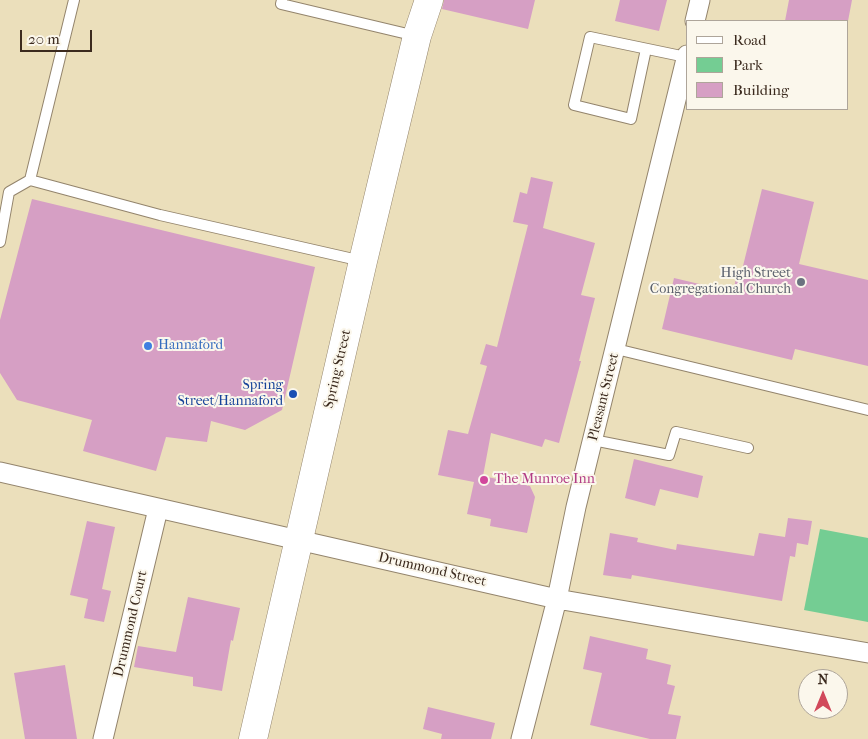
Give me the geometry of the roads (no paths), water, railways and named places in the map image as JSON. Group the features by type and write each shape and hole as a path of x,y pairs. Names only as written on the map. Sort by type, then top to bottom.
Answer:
{"street":[{"name":"Spring Street","path":"253,739 363,262 417,36 429,0"},
{"path":"695,20 700,0"},
{"name":"Pleasant Street","path":"521,739 557,599 576,507 616,350 686,56"},
{"name":"Drummond Street","path":"0,472 557,599 868,653"},
{"name":"Drummond Court","path":"104,739 158,509"}],"lane":[{"path":"30,180 74,0"},
{"path":"282,0 281,4 305,5 417,36"},
{"path":"646,49 631,119 574,105 590,37 686,56"},
{"path":"0,242 9,192 30,180 160,215 363,262"},
{"path":"616,350 868,410"},
{"path":"593,440 669,455 676,432 748,448"}],"place":[{"name":"High Street Congregational Church","path":"801,282"},
{"name":"Hannaford","path":"148,346"},
{"name":"Spring Street/Hannaford","path":"293,394"},
{"name":"The Munroe Inn","path":"484,480"}]}
